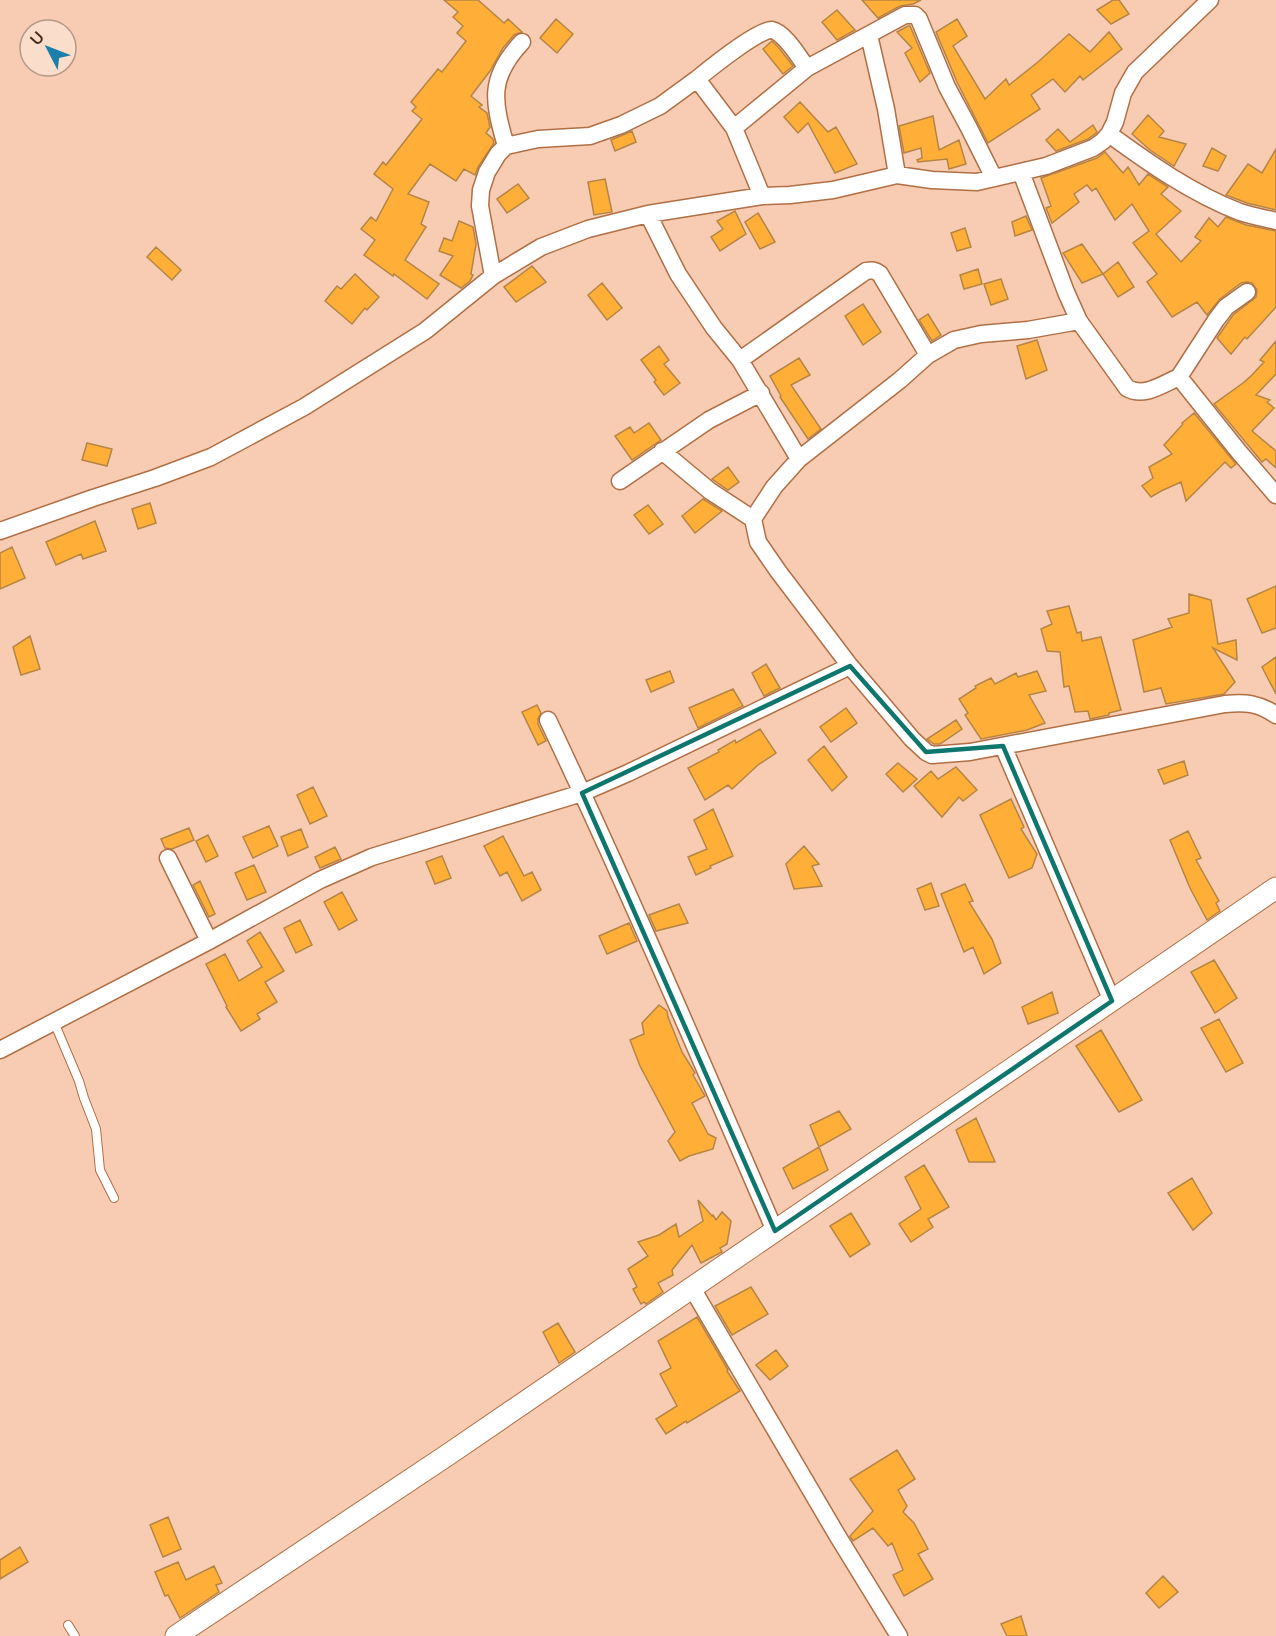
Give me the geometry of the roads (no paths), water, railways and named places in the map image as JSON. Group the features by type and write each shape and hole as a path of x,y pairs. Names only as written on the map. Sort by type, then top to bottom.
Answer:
{"street":[{"path":"0,531 211,457 304,407 425,331 493,276 541,247 588,229 648,214 762,196 833,190 897,176 977,182 1046,166 1093,148 1109,134 1115,122 1123,93 1135,72 1210,0"},
{"path":"734,128 807,68 905,15 915,15 920,19 947,87 994,178"},
{"path":"493,276 480,206 481,190 498,154 506,146 538,139 590,136 621,125 660,105 741,46 768,30 774,31 788,43 807,68"},
{"path":"869,35 886,109 897,176"},
{"path":"506,146 498,119 497,82 501,69 522,42"},
{"path":"696,79 734,128 762,196"},
{"path":"1109,134 1190,188 1241,212 1276,221"},
{"path":"1021,172 1079,321 1127,388 1134,392 1146,392 1179,377 1210,326 1226,307 1247,292"},
{"path":"648,214 678,274 714,328 740,360 799,459"},
{"path":"740,360 866,271 872,270 880,274 928,356"},
{"path":"753,519 774,487 799,459 928,356 954,340 981,334 1028,330 1079,321"},
{"path":"1179,377 1276,495"},
{"path":"620,481 709,420 760,393"},
{"path":"662,451 710,491 753,519 758,542 850,666 912,739 932,755 970,752 1225,704 1245,702 1274,711"},
{"path":"0,1050 320,880 372,857 582,793 850,666"},
{"path":"548,720 674,998 775,1231"},
{"path":"1003,746 1112,1001"},
{"path":"168,858 209,941"},
{"path":"176,1636 449,1454 1276,888"},
{"path":"692,1288 837,1536 899,1636"}],"lane":[{"path":"54,1021 96,1130 100,1170 114,1198"},
{"path":"68,1625 75,1636"}]}
